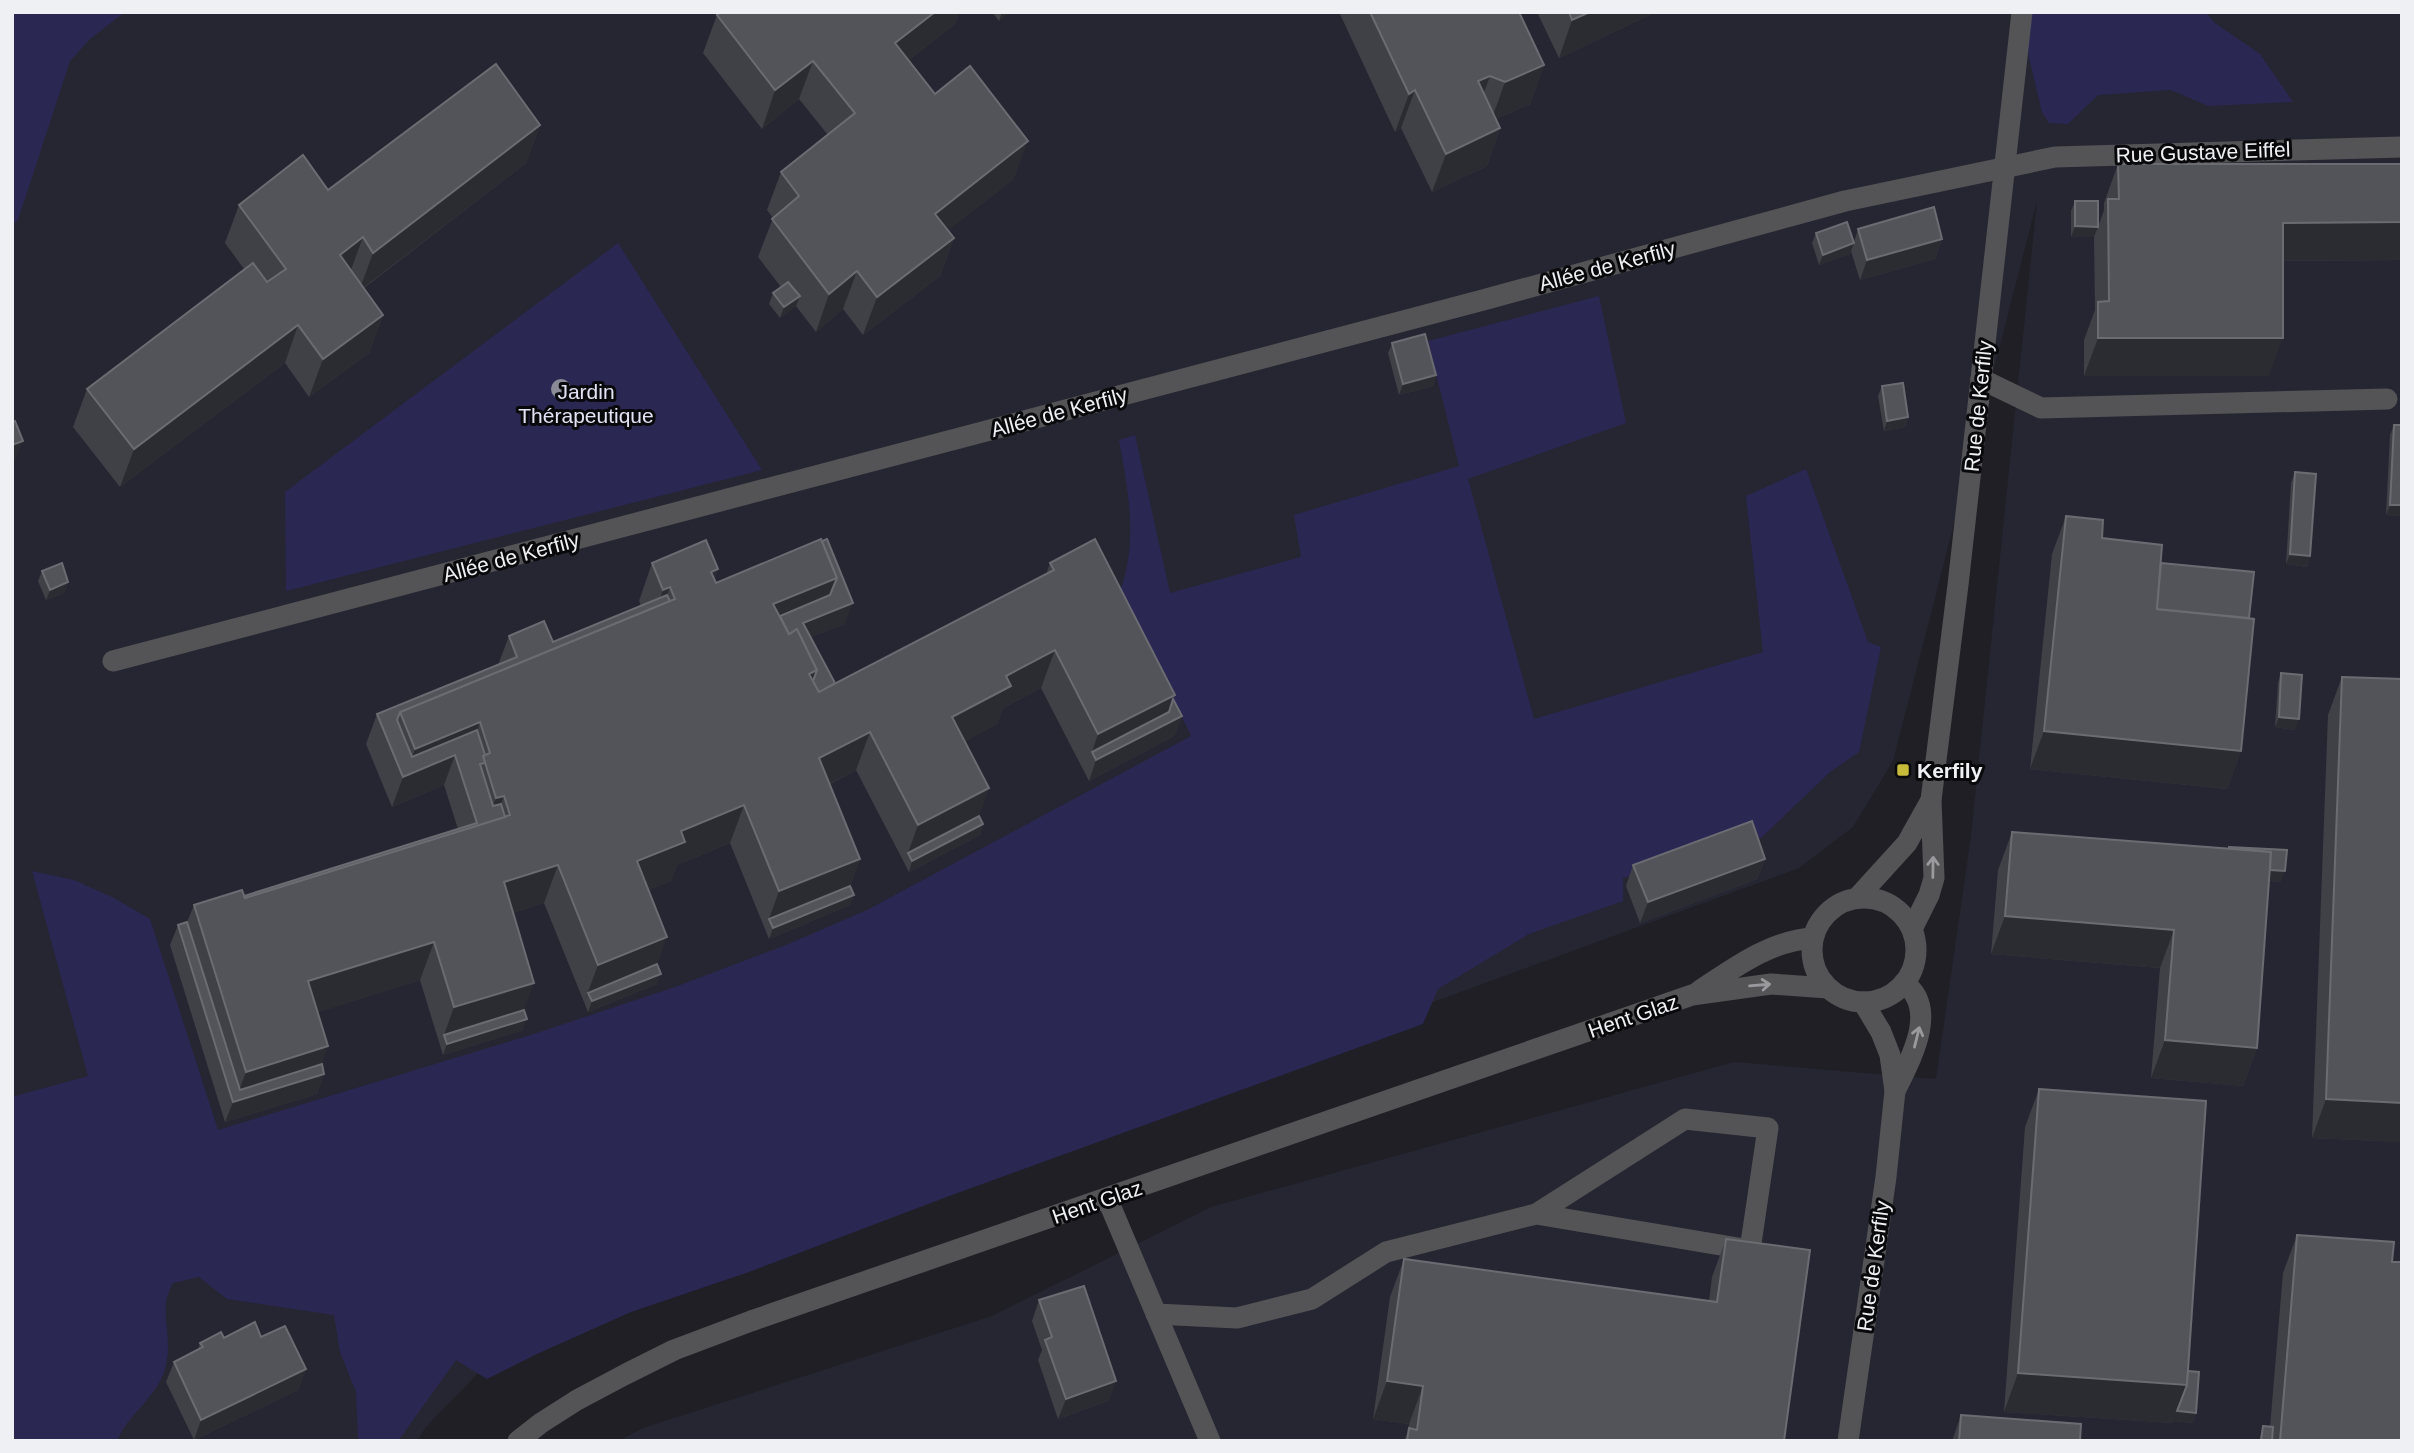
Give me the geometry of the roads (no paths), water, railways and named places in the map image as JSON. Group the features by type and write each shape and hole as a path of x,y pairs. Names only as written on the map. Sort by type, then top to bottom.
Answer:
{"street":[{"name":"Rue de Kerfily","path":"1912,929 1929,895 1934,877 1931,800 2022,12"},
{"name":"Rue Gustave Eiffel","path":"2006,166 2055,156 2402,147"},
{"name":"Allée de Kerfily","path":"113,661 1483,300 1845,201 2006,166"},
{"path":"1981,379 2041,408 2387,398"},
{"name":"Rue de Kerfily","path":"1857,898 1907,843 1931,800"},
{"path":"1857,898 1890,904 1903,915 1912,929 1915,957 1904,983 1885,997 1863,1002 1839,996 1828,988 1817,974 1812,956 1813,938 1828,911 1841,903 1857,898"},
{"name":"Hent Glaz","path":"1692,995 1777,944 1813,938"},
{"name":"Rue de Kerfily","path":"1895,1091 1913,1053 1920,1026 1919,1005 1913,989 1904,983"},
{"name":"Hent Glaz","path":"518,1441 577,1400 674,1350 837,1290 1692,995 1771,984 1828,988"},
{"name":"Rue de Kerfily","path":"1848,1441 1886,1177 1895,1091 1889,1055 1881,1032 1863,1002"},
{"path":"1156,1314 1237,1318 1312,1299 1386,1252 1536,1214 1685,1119 1768,1128 1750,1250 1536,1214"},
{"path":"1107,1198 1210,1441"}],"place":[{"name":"Kerfily","path":"1903,770"}],"park label":[{"name":"Jardin Thérapeutique","path":"586,403"}]}
